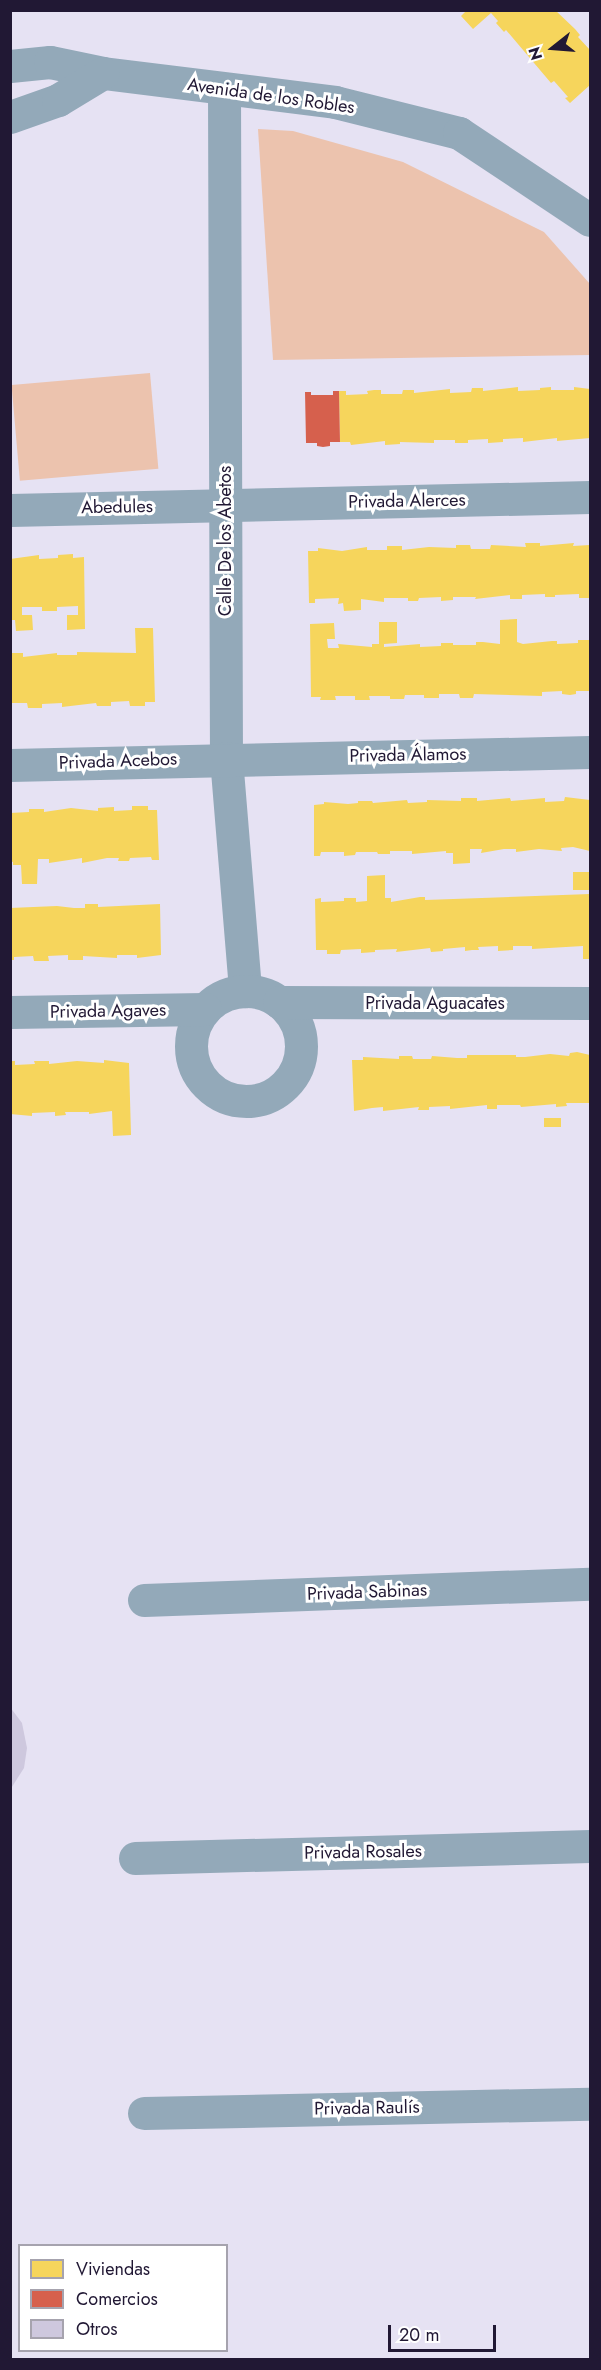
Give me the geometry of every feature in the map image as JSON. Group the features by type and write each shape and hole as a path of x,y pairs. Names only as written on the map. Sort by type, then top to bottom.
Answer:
{"street":[{"name":"Avenida de los Robles","path":"10,66 50,62 103,73 335,102 459,133 591,220"},
{"path":"10,117 58,100 103,73"},
{"name":"Calle De los Abetos","path":"224,89 226,758 246,991"},
{"name":"Privada Alerces","path":"224,505 591,497"},
{"name":"Abedules","path":"10,510 224,505"},
{"name":"Privada Álamos","path":"226,758 591,752"},
{"name":"Privada Acebos","path":"10,765 226,758"},
{"path":"246,991 263,994 279,1002 292,1017 300,1036 300,1057 293,1076 280,1090 261,1100 241,1102 221,1096 205,1084 194,1067 190,1047 194,1027 205,1009 223,996 246,991"},
{"name":"Privada Aguacates","path":"279,1002 591,1003"},
{"name":"Privada Agaves","path":"10,1012 205,1009"},
{"name":"Privada Sabinas","path":"144,1600 591,1584"},
{"name":"Privada Rosales","path":"135,1858 591,1846"},
{"name":"Privada Raulís","path":"144,2113 591,2103"}],"shaded area":[{"path":"258,129 293,131 403,162 544,232 590,284 590,355 273,360"},
{"path":"150,373 158,469 20,481 12,385"}],"building: Viviendas":[{"path":"467,10 555,10 575,29 580,35 578,37 590,50 590,85 570,103 565,98 568,97 554,81 551,83 506,30 504,32 496,23 498,21 491,13 473,29 461,16"},
{"path":"518,387 518,391 551,387 551,390 574,390 574,387 590,389 590,438 557,441 557,438 523,442 523,438 503,439 503,442 488,443 488,439 468,440 468,443 455,443 455,440 434,440 434,443 400,442 400,444 385,445 385,441 351,445 350,442 340,442 339,391 346,391 346,395 368,394 367,391 374,390 381,390 381,394 402,394 403,390 414,390 414,393 450,389 450,393 471,392 472,388 483,388 483,391"},
{"path":"525,543 540,543 540,546 574,543 573,546 590,545 590,598 579,598 579,594 545,597 545,594 522,595 522,599 510,599 510,595 475,599 476,597 453,597 453,600 441,601 441,597 419,598 418,601 408,601 408,598 384,598 384,602 361,599 361,610 344,611 343,603 338,604 339,598 315,599 315,603 309,603 308,551 318,551 318,548 342,551 367,547 367,550 387,550 387,546 402,546 402,550 429,547 456,548 456,545 470,545 471,549 490,549 491,545 526,547"},
{"path":"73,554 73,558 84,557 85,629 67,630 67,615 78,615 78,606 57,607 57,611 42,611 42,607 22,607 22,615 32,615 33,630 16,631 15,620 10,620 10,559 39,555 39,559 58,558 58,555"},
{"path":"517,619 517,642 523,644 552,641 557,641 557,644 578,643 578,640 590,640 590,691 576,691 576,694 570,695 562,694 562,691 542,692 542,696 474,694 473,698 460,698 459,694 439,694 439,698 405,695 404,699 369,696 370,700 355,700 355,696 335,696 336,700 320,700 321,697 311,697 310,624 334,623 335,639 327,639 328,648 339,648 338,644 372,647 372,644 379,644 379,622 397,622 397,643 384,644 384,647 420,644 420,647 441,646 441,643 500,644 500,620"},
{"path":"135,628 153,628 155,702 145,702 145,706 130,706 129,701 111,702 111,706 97,706 96,703 62,707 62,703 42,704 42,708 28,708 27,703 10,703 10,653 23,653 23,657 57,653 57,655 77,655 77,652 136,653"},
{"path":"565,797 590,800 590,851 573,847 561,848 562,851 539,849 516,852 516,849 504,849 481,853 482,849 470,849 470,863 453,864 453,853 446,853 446,851 412,854 412,851 390,851 390,854 356,852 355,855 344,856 344,852 321,852 320,856 314,856 314,805 324,804 324,802 348,804 358,803 358,801 372,801 373,803 407,800 408,803 427,802 427,800 461,801 461,798 477,798 477,801 510,798 511,801 545,798 545,802 564,801"},
{"path":"132,806 148,806 148,810 157,810 159,860 152,860 151,857 130,858 129,861 107,858 82,863 82,858 49,863 49,859 38,859 37,884 22,884 21,865 13,865 10,861 10,813 29,812 29,809 44,809 44,812 71,808 98,811 98,808 114,807 114,811 132,810"},
{"path":"573,872 590,872 590,890 573,890"},
{"path":"385,875 385,898 391,898 391,902 420,897 425,897 425,900 590,894 590,959 583,959 583,946 532,949 532,946 513,946 513,950 498,951 498,946 478,947 479,950 465,951 465,947 431,952 430,948 396,952 397,949 361,953 361,949 341,950 340,954 327,954 327,950 316,950 315,899 321,898 321,902 344,901 344,898 356,898 356,902 367,901 367,876"},
{"path":"85,904 98,904 98,907 160,904 161,955 137,958 137,955 117,955 117,958 83,956 83,960 68,960 68,955 48,956 49,961 34,961 33,956 14,957 14,960 10,960 10,908 57,906 85,908"},
{"path":"570,1053 590,1055 590,1103 566,1103 567,1106 556,1107 556,1104 521,1107 520,1105 497,1105 497,1109 487,1109 487,1105 450,1109 450,1106 429,1107 429,1110 418,1110 419,1107 383,1111 383,1107 354,1111 352,1060 363,1060 363,1057 399,1059 399,1056 412,1056 413,1059 431,1059 432,1056 467,1058 467,1055 525,1057 550,1054 569,1056"},
{"path":"104,1060 129,1063 131,1135 113,1136 112,1111 89,1114 89,1112 65,1112 66,1115 55,1116 55,1112 32,1113 32,1116 10,1114 10,1061 15,1061 15,1065 35,1064 34,1061 49,1061 49,1064 77,1061 104,1063"},
{"path":"544,1118 561,1118 561,1127 544,1127"}],"building: Comercios":[{"path":"333,391 339,391 340,442 330,442 330,446 323,447 317,446 317,443 306,443 305,392 311,392 311,395 333,395"}],"building: Otros":[{"path":"10,1707 22,1723 27,1748 24,1768 10,1790"}]}
